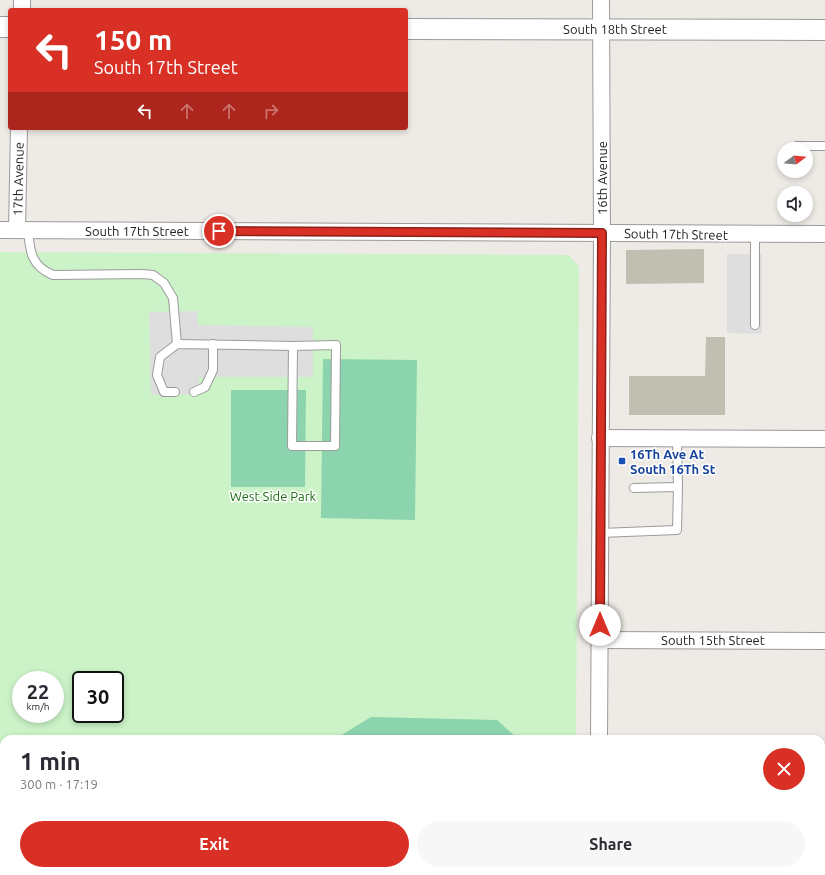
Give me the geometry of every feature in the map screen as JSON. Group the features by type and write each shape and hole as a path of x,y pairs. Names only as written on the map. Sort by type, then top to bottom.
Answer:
{"street":[{"name":"16th Avenue","path":"600,735 602,233 601,0"},
{"name":"South 18th Street","path":"408,29 825,30"},
{"name":"17th Avenue","path":"19,130 22,230"},
{"name":"South 17th Street","path":"0,230 754,235 825,234"},
{"path":"600,438 825,439"},
{"name":"South 15th Street","path":"600,640 825,641"}],"lane":[{"path":"813,146 825,146"},
{"path":"22,230 31,255 42,270 53,275 143,274 153,276 164,283 173,298 177,344"},
{"path":"754,235 755,325"},
{"path":"175,392 164,392 157,375 160,357 177,344 293,346 336,345 335,446 292,446 293,346"},
{"path":"194,392 204,387 213,370 213,344"},
{"path":"600,533 677,530 677,439"},
{"path":"634,488 678,487"}],"shaded area":[{"path":"704,249 704,283 626,284 626,250"},
{"path":"727,254 762,254 762,334 727,333"},
{"path":"197,311 198,325 313,327 313,377 199,377 199,394 151,395 149,312"},
{"path":"706,337 725,337 725,415 629,415 629,376 705,376"}],"green space":[{"name":"West Side Park","path":"0,252 569,255 579,267 576,735 0,735"},
{"path":"323,359 417,360 415,520 321,518"},
{"path":"231,390 306,390 305,487 231,487"},
{"path":"371,717 497,720 514,735 342,735"}],"place":[{"name":"16Th Ave At South 16Th St","path":"622,461"}],"route":[{"path":"219,231 602,233 600,625"}]}
